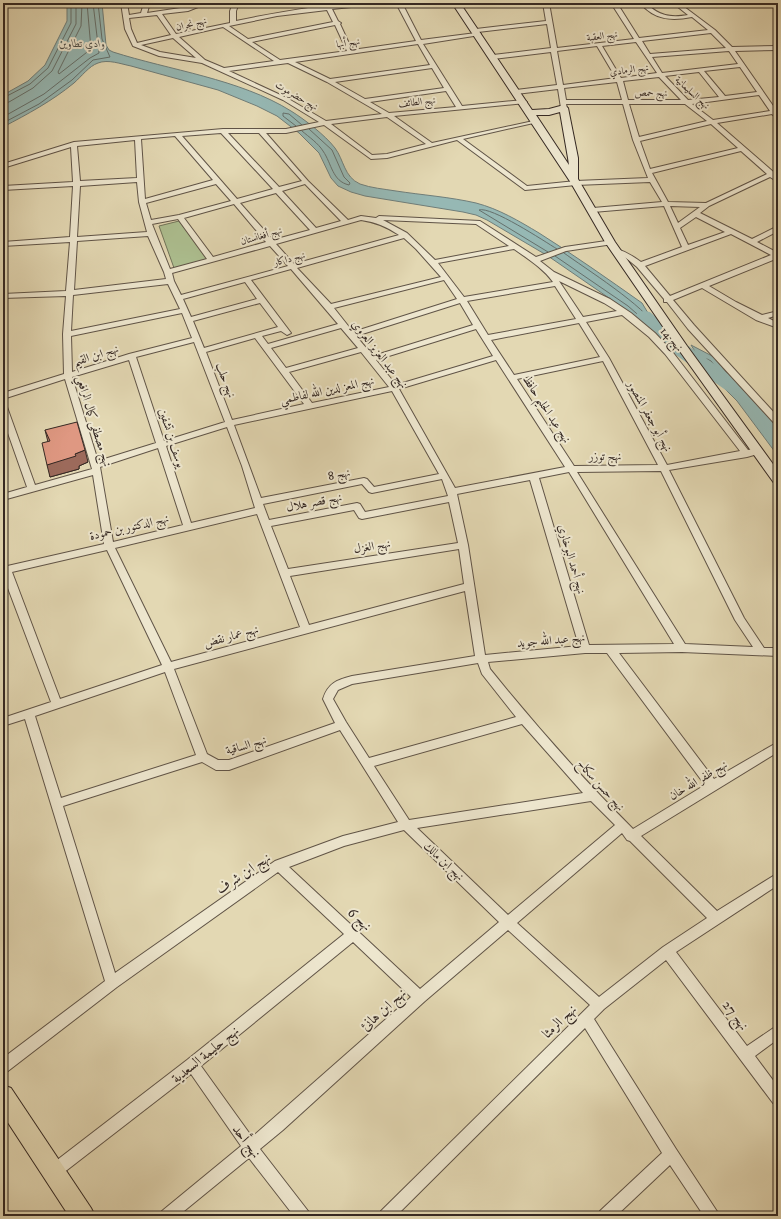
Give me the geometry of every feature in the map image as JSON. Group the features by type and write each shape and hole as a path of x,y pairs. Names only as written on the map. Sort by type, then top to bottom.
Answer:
{"main road":[{"path":"456,3 524,102 575,181 610,242 753,452 778,480"},
{"path":"533,118 556,118 564,108"},
{"path":"564,108 573,158 575,181"},
{"path":"3,1096 83,1216"}],"street":[{"path":"124,3 128,29 135,45 159,54 204,61"},
{"path":"144,14 147,3"},
{"path":"125,17 193,8 196,3"},
{"path":"233,23 236,3"},
{"path":"298,3 301,10"},
{"name":"نهج نجران","path":"135,45 277,14 370,3"},
{"path":"399,3 419,42 459,107"},
{"path":"546,3 564,108"},
{"name":"نهج السليمانية","path":"614,3 660,74 686,102 712,122 778,180"},
{"path":"643,3 655,14 664,19 676,19 692,16"},
{"path":"676,3 713,31 731,49 762,92 778,118"},
{"path":"328,8 338,23 350,51"},
{"path":"159,13 174,36 204,61"},
{"name":"نهج أبها","path":"222,70 550,22"},
{"path":"246,41 338,23"},
{"path":"223,25 279,62"},
{"name":"نهج العقبة","path":"493,57 713,31"},
{"path":"599,45 619,80 636,140 648,172 666,204 686,249"},
{"path":"648,56 731,49 778,48"},
{"path":"287,60 329,81 388,115 431,145 533,118"},
{"name":"نهج حضرموت","path":"204,61 270,91 325,123 367,155 374,158 431,145"},
{"name":"نهج الرمادي","path":"516,92 743,65"},
{"path":"329,81 433,66"},
{"path":"700,70 723,98"},
{"path":"363,101 447,89"},
{"name":"نهج حمص","path":"564,108 625,102 700,102 762,92"},
{"name":"نهج الطائف","path":"3,166 74,144 223,131 292,131 325,123 388,115 459,107 524,102"},
{"path":"636,140 712,122 773,112"},
{"path":"223,131 314,230"},
{"path":"261,131 306,182 346,222"},
{"name":"نهج عبد العزيز العروي","path":"177,134 270,242 329,307 394,388 444,476 453,495 463,545 481,659"},
{"name":"نهج حلب","path":"138,138 142,202 151,234 168,272 170,281 197,339 306,630"},
{"path":"458,138 525,188 575,181 653,180"},
{"name":"نهج مصطفى كمال الرافعي","path":"74,144 77,184 71,293 67,334 68,376 97,468 109,545 168,667"},
{"path":"648,172 743,149"},
{"path":"676,228 707,205 771,174"},
{"path":"3,188 140,180"},
{"path":"142,202 218,181"},
{"path":"148,223 180,217 235,200 306,182"},
{"path":"593,210 666,204 707,205"},
{"path":"696,214 778,255"},
{"path":"180,217 211,260"},
{"name":"نهج أفغانستان","path":"168,272 270,242 363,218"},
{"name":"نهج أبو جعفر المنصور","path":"363,218 478,222 535,260 551,274 556,284 582,320 605,358 664,468 740,620 762,652"},
{"name":"نهج عبد الحليم حافظ","path":"363,218 384,222 404,236 433,262 462,300 571,469 682,648"},
{"path":"752,242 778,228"},
{"path":"640,265 731,232"},
{"path":"3,244 151,234"},
{"name":"نهج داكار","path":"179,298 404,236"},
{"path":"535,260 566,249 610,242"},
{"path":"433,262 515,247"},
{"path":"618,253 629,256 640,265 714,354 778,422"},
{"path":"668,300 778,255"},
{"name":"نهج 14","path":"551,274 607,301 624,312 652,335 753,452"},
{"path":"329,307 445,278"},
{"path":"247,280 292,339"},
{"path":"3,296 71,293 170,281"},
{"path":"351,335 462,300 556,284"},
{"path":"704,286 733,304 778,326"},
{"path":"188,320 262,300"},
{"path":"67,334 184,310"},
{"path":"487,338 624,312"},
{"path":"759,318 778,313"},
{"path":"266,347 342,325"},
{"path":"371,359 478,326"},
{"path":"201,351 283,328"},
{"path":"257,335 309,405"},
{"name":"نهج ابن القيم","path":"3,396 132,356 197,339"},
{"path":"285,371 363,349"},
{"name":"يوسف بن تشفين","path":"132,356 188,527"},
{"name":"نهج المعز لدين الله لفاطمي","path":"3,497 97,468 161,444 229,423 394,388 498,358"},
{"path":"511,378 605,358"},
{"path":"3,407 32,488"},
{"name":"نهج توزر","path":"453,495 571,469 664,468 753,452"},
{"name":"نهج 8","path":"259,506 364,481 372,490 444,476"},
{"name":"نهج أحمد البوخاري","path":"534,477 585,649"},
{"name":"نهج قصر هلال","path":"266,524 353,506 357,506 362,516 453,495"},
{"name":"نهج الدكتور بن حمودة","path":"5,570 188,527 259,506"},
{"name":"نهج الغزل","path":"285,573 463,545"},
{"path":"5,570 57,704"},
{"name":"نهج عمار نقض","path":"3,722 168,667 470,586"},
{"name":"نهج عبد الله جويد","path":"331,690 338,684 352,680 481,659 585,649 611,650 682,648 735,649 778,652"},
{"path":"611,650 713,786"},
{"name":"نهج حسن سكاح","path":"481,659 486,671 524,719 592,796 715,918"},
{"path":"56,804 203,757 168,667"},
{"name":"نهج ابن مالك","path":"331,690 328,699 342,726 406,825 599,1005"},
{"path":"29,714 112,983"},
{"path":"367,763 524,719"},
{"name":"نهج الساقية","path":"203,757 216,765 229,765 342,726"},
{"name":"نهج ظفر الله خان","path":"626,831 713,786 778,746"},
{"name":"نهج ابن شرف","path":"3,1066 112,983 279,865 343,841 406,825 592,796"},
{"name":"نهج ابن هانئ","path":"167,1216 278,1125 420,996 508,921 626,831"},
{"name":"نهج 6","path":"279,865 420,996"},
{"name":"نهج الرمثا","path":"386,1216 599,1005 667,951 778,878"},
{"name":"نهج حليمة السعدية","path":"53,1172 192,1065 354,934"},
{"name":"نهج 27","path":"667,951 778,1098"},
{"path":"586,1017 672,1154 713,1216"},
{"path":"746,1054 778,1031"},
{"name":"نهج أحد","path":"192,1065 250,1147 303,1216"},
{"path":"605,1216 672,1154"}],"green space":[{"path":"179,221 208,259 174,268 159,226"}],"water":[{"name":"وادي تطاوين","path":"67,3 102,3 106,45 109,50 113,52 227,83 271,100 291,111 302,118 331,143 338,153 347,173 360,184 476,203 501,212 524,224 604,276 642,303 648,313 657,319 679,355 625,309 548,256 487,220 476,215 463,212 365,196 338,186 331,178 319,153 299,133 277,116 218,90 131,66 114,62 102,62 91,67 66,90 31,112 3,127 3,95 28,81 45,65 67,21"},
{"path":"691,345 714,357 778,437 778,456 737,401 707,371"}],"building":[{"path":"77,422 85,450 75,454 76,456 47,465 42,443 50,441 45,430"}],"waterway":[{"path":"644,316 680,349 744,394 778,440"}]}
